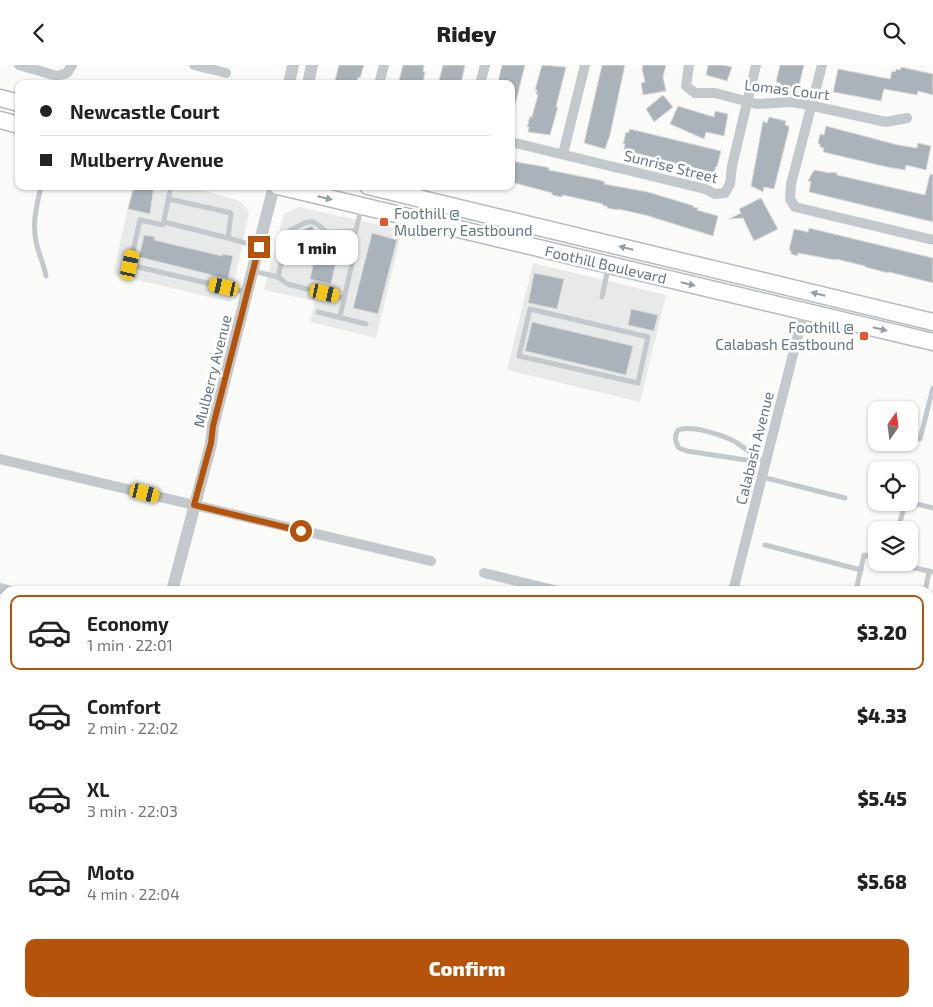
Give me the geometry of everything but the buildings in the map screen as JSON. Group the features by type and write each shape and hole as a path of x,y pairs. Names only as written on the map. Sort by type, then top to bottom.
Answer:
{"main road":[{"path":"0,98 15,102"},
{"path":"0,120 15,124"},
{"name":"Foothill Boulevard","path":"295,190 933,342"},
{"name":"Foothill Boulevard","path":"385,190 933,322"}],"street":[{"path":"19,65 57,76 70,69"},
{"path":"194,65 226,73"},
{"path":"290,80 293,65"},
{"path":"309,80 312,65"},
{"path":"380,80 384,65"},
{"path":"481,80 485,65"},
{"path":"563,155 585,65"},
{"name":"Lomas Court","path":"689,65 686,86 695,93 715,93 757,103 791,102 886,122 906,118"},
{"name":"Sunrise Street","path":"515,143 704,189 715,194 725,193 730,184 732,166 756,65"},
{"path":"822,65 791,184 790,199 795,207 933,241"},
{"name":"Mulberry Avenue","path":"173,586 211,443 213,426 273,190"},
{"name":"Calabash Avenue","path":"734,586 762,477 761,461 804,311"},
{"path":"0,459 431,561"},
{"path":"484,573 537,586"}],"lane":[{"path":"41,190 34,221 36,243 46,276"},
{"path":"164,222 170,190"},
{"path":"168,199 231,213 228,238"},
{"path":"340,317 355,250 353,243 361,206"},
{"path":"248,293 130,265 140,220 163,225 164,222 259,247"},
{"path":"278,277 289,231 310,220 327,232 330,247 302,261 283,257"},
{"path":"327,232 356,231"},
{"path":"602,297 609,265"},
{"path":"253,271 278,277 286,284 344,298"},
{"path":"530,309 569,318 648,337 638,383 519,356 530,309"},
{"path":"318,312 366,324"},
{"path":"920,439 933,388"},
{"path":"683,428 702,431 733,441 761,461 687,451 679,448 675,441 675,436 678,430 683,428"},
{"path":"762,477 844,497"},
{"path":"918,504 933,508"},
{"path":"765,545 861,570"},
{"path":"857,586 864,555 868,556"},
{"path":"918,569 931,572 927,586"}],"shaded area":[{"path":"132,190 202,190 240,201 249,212 230,302 113,274"},
{"path":"299,207 402,230 376,338 310,322 315,301 264,290 284,214"},
{"path":"533,263 666,295 640,402 507,370"}],"place":[{"name":"Foothill @ Mulberry Eastbound","path":"384,222"},
{"name":"Foothill @ Calabash Eastbound","path":"864,336"}],"route":[{"path":"259,247 194,505 301,531"}]}
